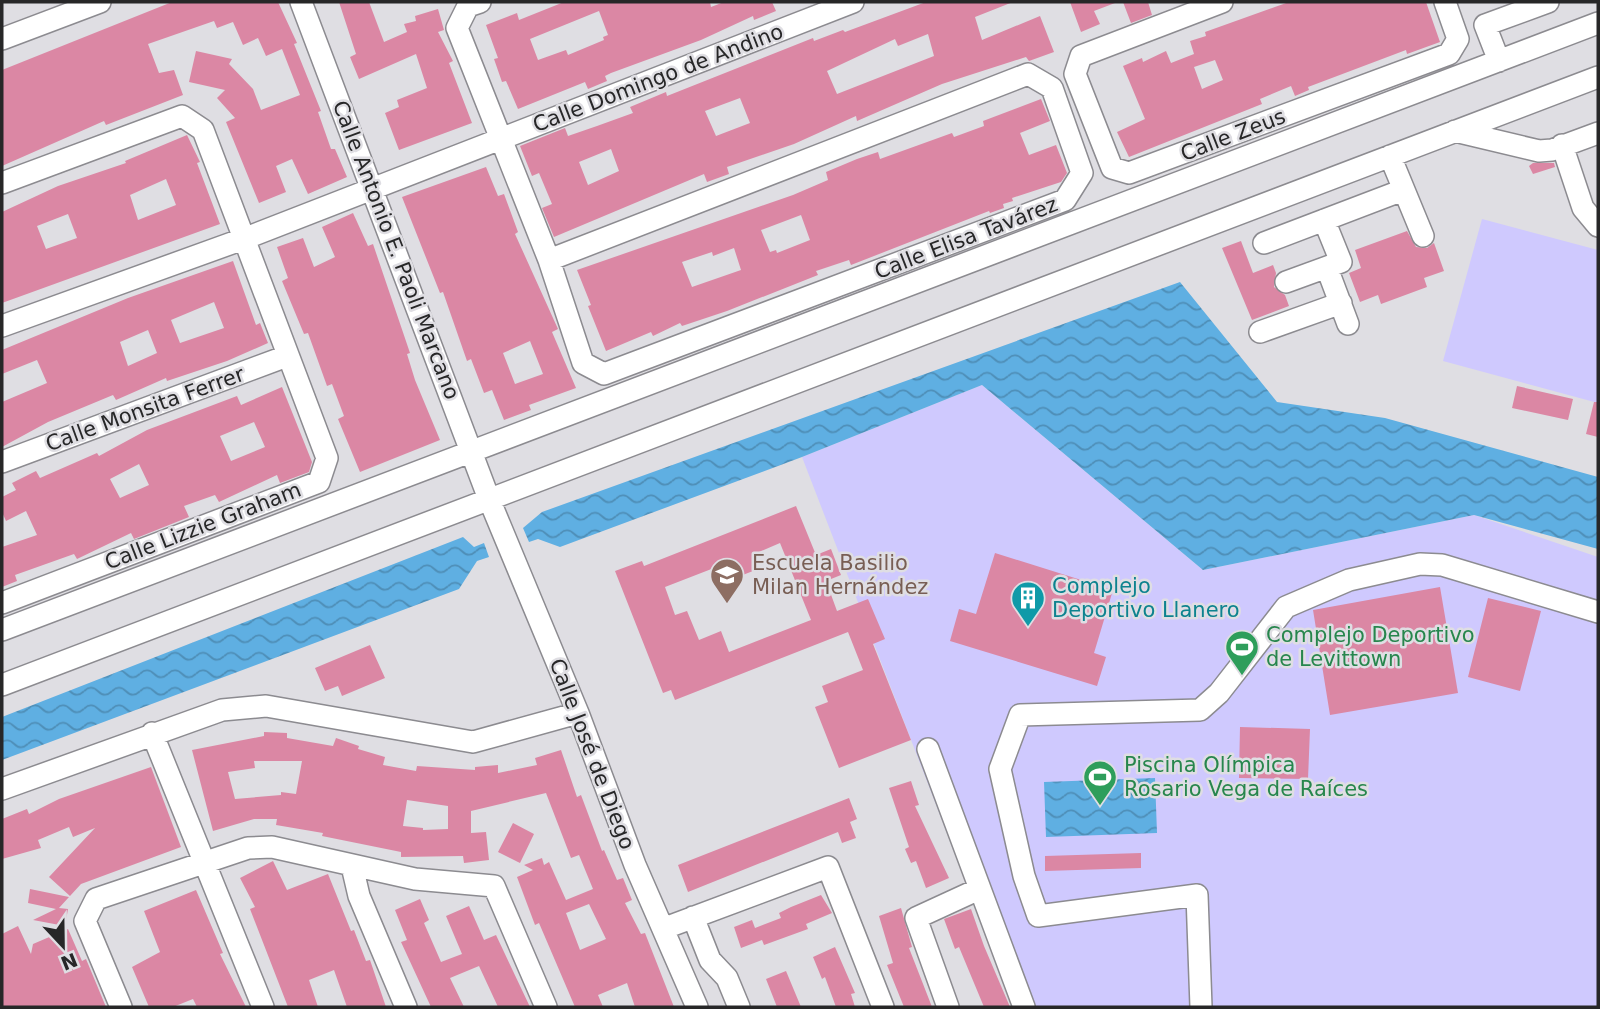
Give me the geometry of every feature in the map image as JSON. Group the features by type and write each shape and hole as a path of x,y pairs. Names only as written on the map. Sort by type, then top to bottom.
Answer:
{"street":[{"path":"2,39 100,2"},
{"name":"Calle Antonio E. Paoli Marcano","path":"301,2 489,499"},
{"path":"480,2 468,6 457,28 501,139"},
{"name":"Calle Domingo de Andino","path":"2,326 246,238 853,2"},
{"name":"Calle Zeus","path":"1222,2 1082,56 1075,74 1112,167 1129,173 1449,54 1458,39 1445,2"},
{"path":"1499,61 1485,25 1548,2"},
{"path":"2,631 1598,23"},
{"name":"Calle Elisa Tavárez","path":"501,139 549,260 583,363 604,374 1065,200 1082,173 1052,88 1028,74 549,260"},
{"path":"2,685 1598,77"},
{"path":"2,183 182,116 203,130 246,238"},
{"path":"1455,131 1539,151 1598,133"},
{"path":"1562,145 1583,208 1598,226"},
{"path":"1390,156 1423,236"},
{"path":"1264,243 1404,190"},
{"path":"1286,282 1341,262 1324,220"},
{"name":"Calle Lizzie Graham","path":"2,603 319,482 327,457 246,238"},
{"path":"1327,268 1348,324"},
{"path":"1261,332 1340,303"},
{"name":"Calle Monsita Ferrer","path":"2,462 288,356"},
{"name":"Calle José de Diego","path":"489,499 578,713 635,865 665,928 697,1007"},
{"path":"1201,1007 1197,895 1038,916 1024,876 1000,769 1020,715 1200,710 1219,693 1286,607 1349,580 1420,564 1442,565 1598,612"},
{"path":"2,789 222,710 266,706 473,742 578,713"},
{"path":"152,733 263,1007"},
{"path":"928,749 1024,1007"},
{"path":"121,1007 85,921 96,900 248,848 272,847 415,879 494,886 546,1007"},
{"path":"352,866 359,896 406,1007"},
{"path":"665,928 828,867 883,1007"},
{"path":"948,1007 916,918 979,889"},
{"path":"693,917 710,960 727,978 739,1007"}],"shaded area":[{"path":"1482,219 1598,250 1598,403 1443,361"},
{"name":"Complejo Deportivo de Levittown","path":"982,385 1203,570 1474,515 1598,557 1598,1007 1014,1007 802,457"}],"water":[{"path":"1180,282 1277,402 1385,418 1598,477 1598,549 1474,515 1203,570 982,385 802,457 560,547 538,539 529,542 523,528 542,512"},
{"path":"463,537 474,547 484,543 489,557 477,561 459,589 2,760 2,717"},
{"name":"Piscina Olímpica Rosario Vega de Raíces","path":"1155,778 1157,833 1046,837 1044,782"}],"building":[{"path":"172,2 278,2 297,43 294,44 321,111 318,112 331,149 335,149 347,177 308,194 292,159 276,166 286,192 259,203 226,122 235,118 217,98 225,90 189,82 196,51 232,59 229,64 253,89 261,110 300,95 282,49 266,56 258,38 243,45 233,22 217,28 214,21 148,44 159,73 174,70 183,95 106,125 104,121 2,166 2,70"},
{"path":"339,2 369,2 384,42 407,32 404,24 416,21 415,16 438,9 444,30 438,32 453,61 449,63 472,123 399,150 385,113 399,107 397,100 427,88 416,54 359,79 350,57 356,54"},
{"path":"564,2 710,2 711,7 724,2 772,2 776,11 754,20 753,16 701,40 611,73 605,76 607,81 588,89 585,82 518,109 506,81 502,82 494,59 498,58 486,25 517,13 519,20","holes":["599,11 608,35 603,37 604,40 568,55 566,50 538,60 530,39"]},
{"path":"926,2 1013,2 975,17 982,40 1040,16 1054,52 1029,61 1026,57 942,84 857,121 856,116 794,144 727,167 729,174 707,182 704,174 554,237 542,208 552,204 539,173 532,176 520,146 565,128 568,136 597,126 633,113 630,107 666,92 667,96 813,38 814,41 843,30 845,32","holes":["928,34 934,56 837,94 827,71 895,39 898,46","740,98 750,123 716,136 705,111","611,149 619,171 588,185 579,162"]},
{"path":"1070,2 1115,3 1094,11 1100,24 1081,32"},
{"path":"1123,2 1148,2 1152,15 1131,23"},
{"path":"1289,2 1426,2 1440,42 1407,54 1406,50 1308,87 1309,90 1295,96 1291,86 1260,99 1262,104 1129,157 1117,132 1145,119 1123,66 1142,58 1143,62 1166,51 1171,63 1194,54 1190,41 1206,36 1205,32","holes":["1215,60 1223,80 1202,89 1194,67"]},
{"path":"1041,99 1050,121 1020,133 1029,155 1056,145 1067,173 1061,182 1012,198 1013,201 1003,204 1004,208 990,213 989,211 851,265 849,260 816,271 818,275 727,311 682,326 680,323 653,336 651,332 606,351 577,270 793,195 828,180 826,172 857,159 878,152 880,159 952,133 954,137 984,126 983,121","holes":["801,215 810,240 777,253 776,250 770,252 761,230","734,248 741,270 692,287 682,262 712,252 713,256"]},
{"path":"187,135 200,162 197,163 220,224 2,303 2,212 58,186 126,163 125,161","holes":["166,179 176,205 138,220 130,195","68,214 77,238 46,249 37,226"]},
{"path":"1533,163 1554,163 1555,167 1533,174 1529,166"},
{"path":"486,167 498,196 504,194 518,232 515,234 558,329 552,332 576,388 529,405 531,410 504,420 492,390 484,393 471,359 467,361 443,292 440,293 402,197","holes":["530,341 543,374 515,384 503,353"]},
{"path":"353,213 368,246 373,244 410,353 407,354 415,380 440,440 360,472 338,419 344,416 332,384 327,386 308,333 304,334 282,281 288,278 277,247 303,238 314,267 335,257 322,227"},
{"path":"1407,231 1416,247 1427,248 1434,243 1444,271 1424,278 1427,287 1381,304 1378,295 1360,302 1349,273 1361,268 1355,250"},
{"path":"1241,241 1253,273 1273,265 1276,273 1274,287 1285,295 1289,306 1252,320 1222,248"},
{"path":"233,261 256,325 260,323 268,343 227,361 167,381 166,378 116,400 113,395 48,422 2,447 2,402 47,383 37,360 2,374 2,350 128,298","holes":["214,302 224,328 180,343 171,320","148,330 157,353 128,366 120,342"]},
{"path":"1517,386 1573,399 1568,420 1512,408"},
{"path":"282,387 312,462 309,472 280,483 277,475 219,502 215,495 184,506 189,517 134,539 131,533 77,559 74,554 15,575 17,581 2,587 2,547 37,535 26,511 6,521 2,512 2,497 16,490 12,483 36,471 40,478 97,453 99,456 147,430 237,396 241,405","holes":["254,422 265,447 231,461 220,436","139,464 149,485 120,498 110,479"]},
{"path":"1594,402 1598,402 1598,437 1586,434"},
{"path":"796,506 816,555 831,549 841,575 826,581 837,611 868,599 885,639 873,644 911,740 839,768 815,707 828,702 822,686 863,670 848,632 675,700 671,690 663,693 615,571 642,561 644,566","holes":["780,543 811,620 729,652 721,631 699,640 687,611 675,615 665,587 714,568 720,584 758,569 752,555"]},
{"name":"Complejo Deportivo Llanero","path":"995,553 1113,590 1094,653 1106,657 1097,686 950,641 959,609 976,614"},
{"path":"1440,587 1458,693 1330,715 1313,610"},
{"path":"1488,598 1541,611 1520,691 1468,677"},
{"path":"370,645 385,678 342,696 338,686 325,691 315,668"},
{"path":"1240,727 1310,729 1308,779 1239,778"},
{"path":"264,732 287,733 287,738 333,746 336,738 359,746 358,749 385,757 383,765 416,771 417,766 475,770 475,767 498,765 498,773 537,765 535,758 561,750 577,797 581,795 602,851 604,850 617,880 623,878 632,900 625,903 641,934 645,933 674,1007 635,1007 627,983 598,995 603,1007 575,1007 539,923 535,925 517,877 533,870 524,865 542,858 544,865 549,862 566,900 593,889 579,855 571,858 546,793 471,811 471,833 486,832 489,860 464,863 463,856 401,857 401,852 322,836 323,833 276,825 277,819 254,819 213,831 192,750 264,736","holes":["254,761 302,761 296,794 281,792 281,795 235,799 228,772 255,768","407,800 448,806 448,829 423,830 403,826","589,904 606,939 580,950 566,913"]},
{"path":"151,767 181,847 81,884 70,896 49,877 95,828 73,837 69,827 38,840 41,848 2,859 2,819 27,809 29,814 59,799"},
{"path":"911,781 919,805 915,806 949,878 926,888 916,861 911,863 905,849 909,847 889,788"},
{"path":"849,798 857,819 850,822 856,838 842,843 838,832 688,892 678,865"},
{"path":"513,823 534,834 520,863 498,852"},
{"path":"1141,853 1141,868 1045,871 1045,856"},
{"path":"273,861 287,890 328,874 351,931 354,930 366,961 370,960 386,1007 347,1007 334,970 309,980 318,1007 288,1007 250,909 255,907 240,878"},
{"path":"30,889 69,897 59,908 68,909 65,926 33,920 56,909 28,903"},
{"path":"196,890 223,953 220,954 246,1007 197,1007 193,999 173,1007 149,1007 132,967 160,952 144,911"},
{"path":"821,895 832,913 806,924 808,929 764,945 762,940 741,948 734,927 752,920 755,928 781,918 779,913 791,907"},
{"path":"420,899 429,920 424,923 441,962 462,954 446,916 469,906 484,940 496,935 530,1007 498,1007 479,966 450,978 464,1007 431,1007 401,942 407,940 395,910"},
{"path":"901,908 912,947 909,948 932,1007 904,1007 887,965 893,963 879,916"},
{"path":"971,909 1010,1007 984,1007 959,947 955,949 944,919"},
{"path":"18,926 31,954 33,944 68,929 82,961 86,959 106,1007 2,1007 2,934"},
{"path":"835,947 855,993 851,994 855,1007 836,1007 825,977 822,979 813,957"},
{"path":"786,971 801,1007 777,1007 766,979"}],"place":[{"name":"Escuela Basilio Milan Hernández","path":"727,605"},
{"name":"Complejo Deportivo Llanero","path":"1028,628"},
{"name":"Complejo Deportivo de Levittown","path":"1242,677"},
{"name":"Piscina Olímpica Rosario Vega de Raíces","path":"1100,807"}]}
